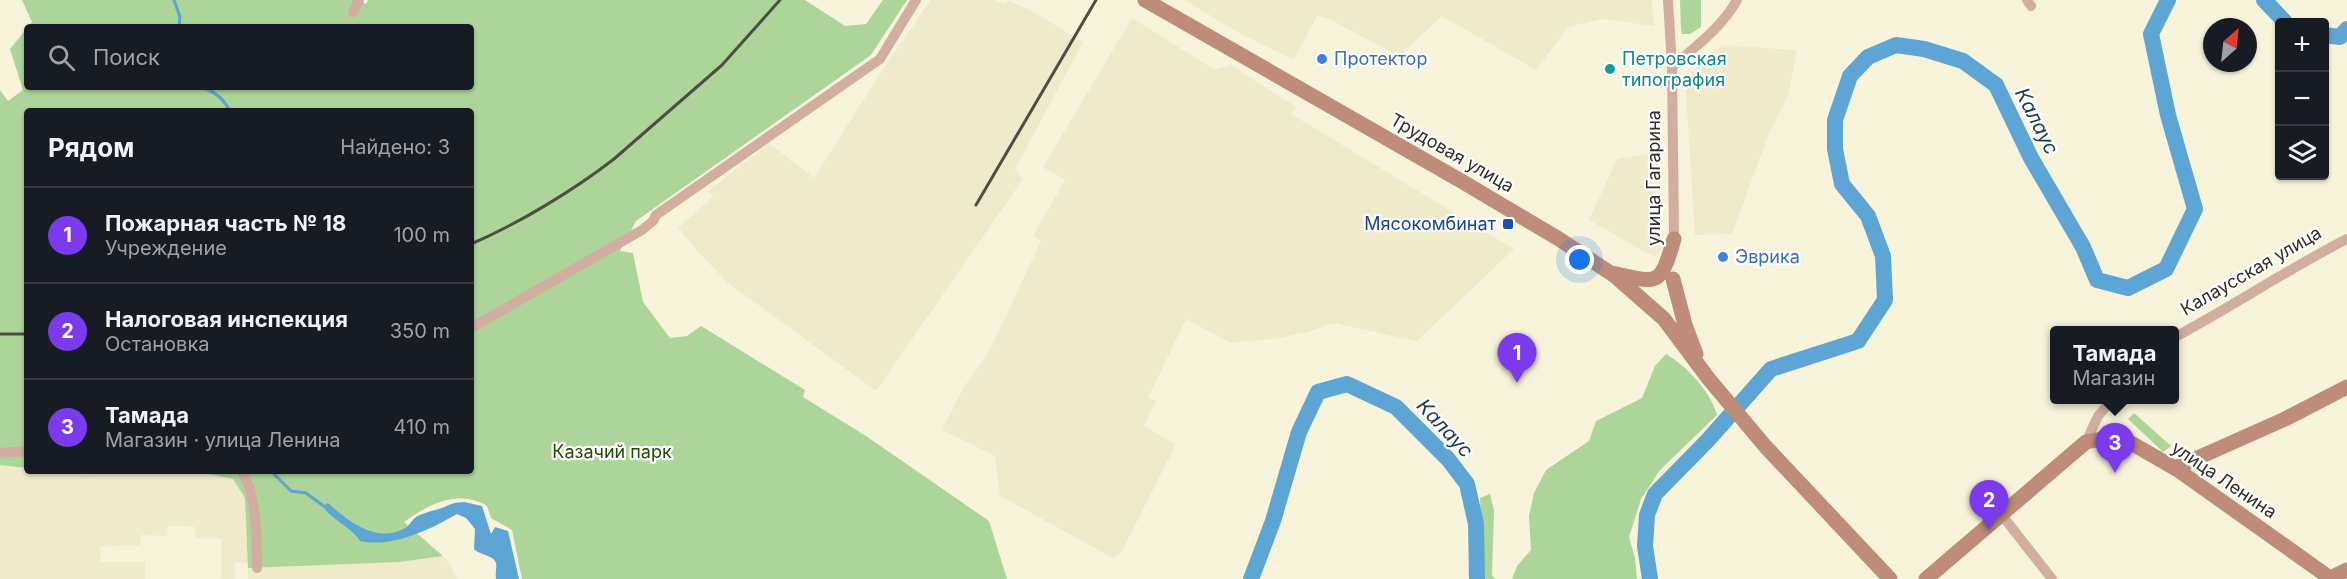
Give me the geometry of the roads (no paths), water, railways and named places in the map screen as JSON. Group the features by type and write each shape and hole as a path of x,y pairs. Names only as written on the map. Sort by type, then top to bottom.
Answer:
{"main road":[{"name":"Трудовая улица","path":"1145,0 1463,182 1559,239 1609,272 1664,319 1708,378"},
{"path":"1609,272 1648,282 1660,276 1668,263 1674,239"},
{"name":"улица Гагарина","path":"1664,319 1673,279 1674,239"},
{"path":"1673,279 1691,343 1708,378 1765,446 1890,579"},
{"path":"2175,468 2285,419 2347,387"},
{"name":"улица Ленина","path":"2086,442 2112,437 2131,443 2175,468 2329,579"},
{"path":"1926,579 2086,442"},
{"path":"1765,446 1821,498 1897,579"},
{"path":"2329,579 2347,570"}],"street":[{"path":"353,12 359,0"},
{"path":"474,326 642,230 665,208 880,59 916,0"},
{"name":"улица Гагарина","path":"1668,0 1672,67 1674,239"},
{"path":"1672,67 1707,35 1732,9 1737,0"},
{"name":"Калаусская улица","path":"2179,335 2225,310 2306,260 2347,239"},
{"path":"2086,442 2098,416 2108,404"},
{"path":"0,453 24,451"},
{"path":"244,474 253,508 257,568"},
{"path":"2001,514 2052,579"}],"water":[{"path":"464,502 482,506 491,534 495,527 508,531 519,579 496,579 495,560 474,549 475,529 466,518 457,514 410,536 372,543 360,541 323,506 328,503 364,529 385,534 407,527 415,518 423,514"}],"waterway":[{"path":"174,0 180,17 179,24"},
{"name":"Калаус","path":"1650,579 1645,546 1647,515 1655,494 1708,440 1771,369 1858,341 1885,300 1883,256 1868,216 1842,184 1835,149 1835,120 1850,76 1868,57 1896,45 1924,49 1963,61 1996,85 2031,158 2083,247 2097,280 2128,288 2166,269 2195,209 2168,115 2151,34 2168,0"},
{"name":"Калаус","path":"2264,0 2281,18"},
{"name":"Калаус","path":"2329,36 2340,37 2347,29"},
{"path":"209,90 218,96 228,108"},
{"name":"Калаус","path":"1251,579 1273,521 1299,432 1318,392 1347,384 1396,407 1448,459 1467,484 1476,524 1477,579"},
{"path":"274,474 291,491 306,493 325,507"}],"railway":[{"path":"474,243 545,206 614,159 722,65 780,0"},
{"path":"976,205 1096,0"},
{"path":"0,334 24,334"}],"place":[{"name":"Протектор","path":"1322,59"},
{"name":"Петровская типография","path":"1610,69"},
{"name":"Мясокомбинат","path":"1508,224"},
{"name":"Эврика","path":"1723,257"},
{"name":"Пожарная часть № 18","path":"1517,383"},
{"name":"Тамада","path":"2115,473"},
{"name":"Налоговая инспекция","path":"1989,530"}],"park label":[{"name":"Казачий парк","path":"612,452"}]}
